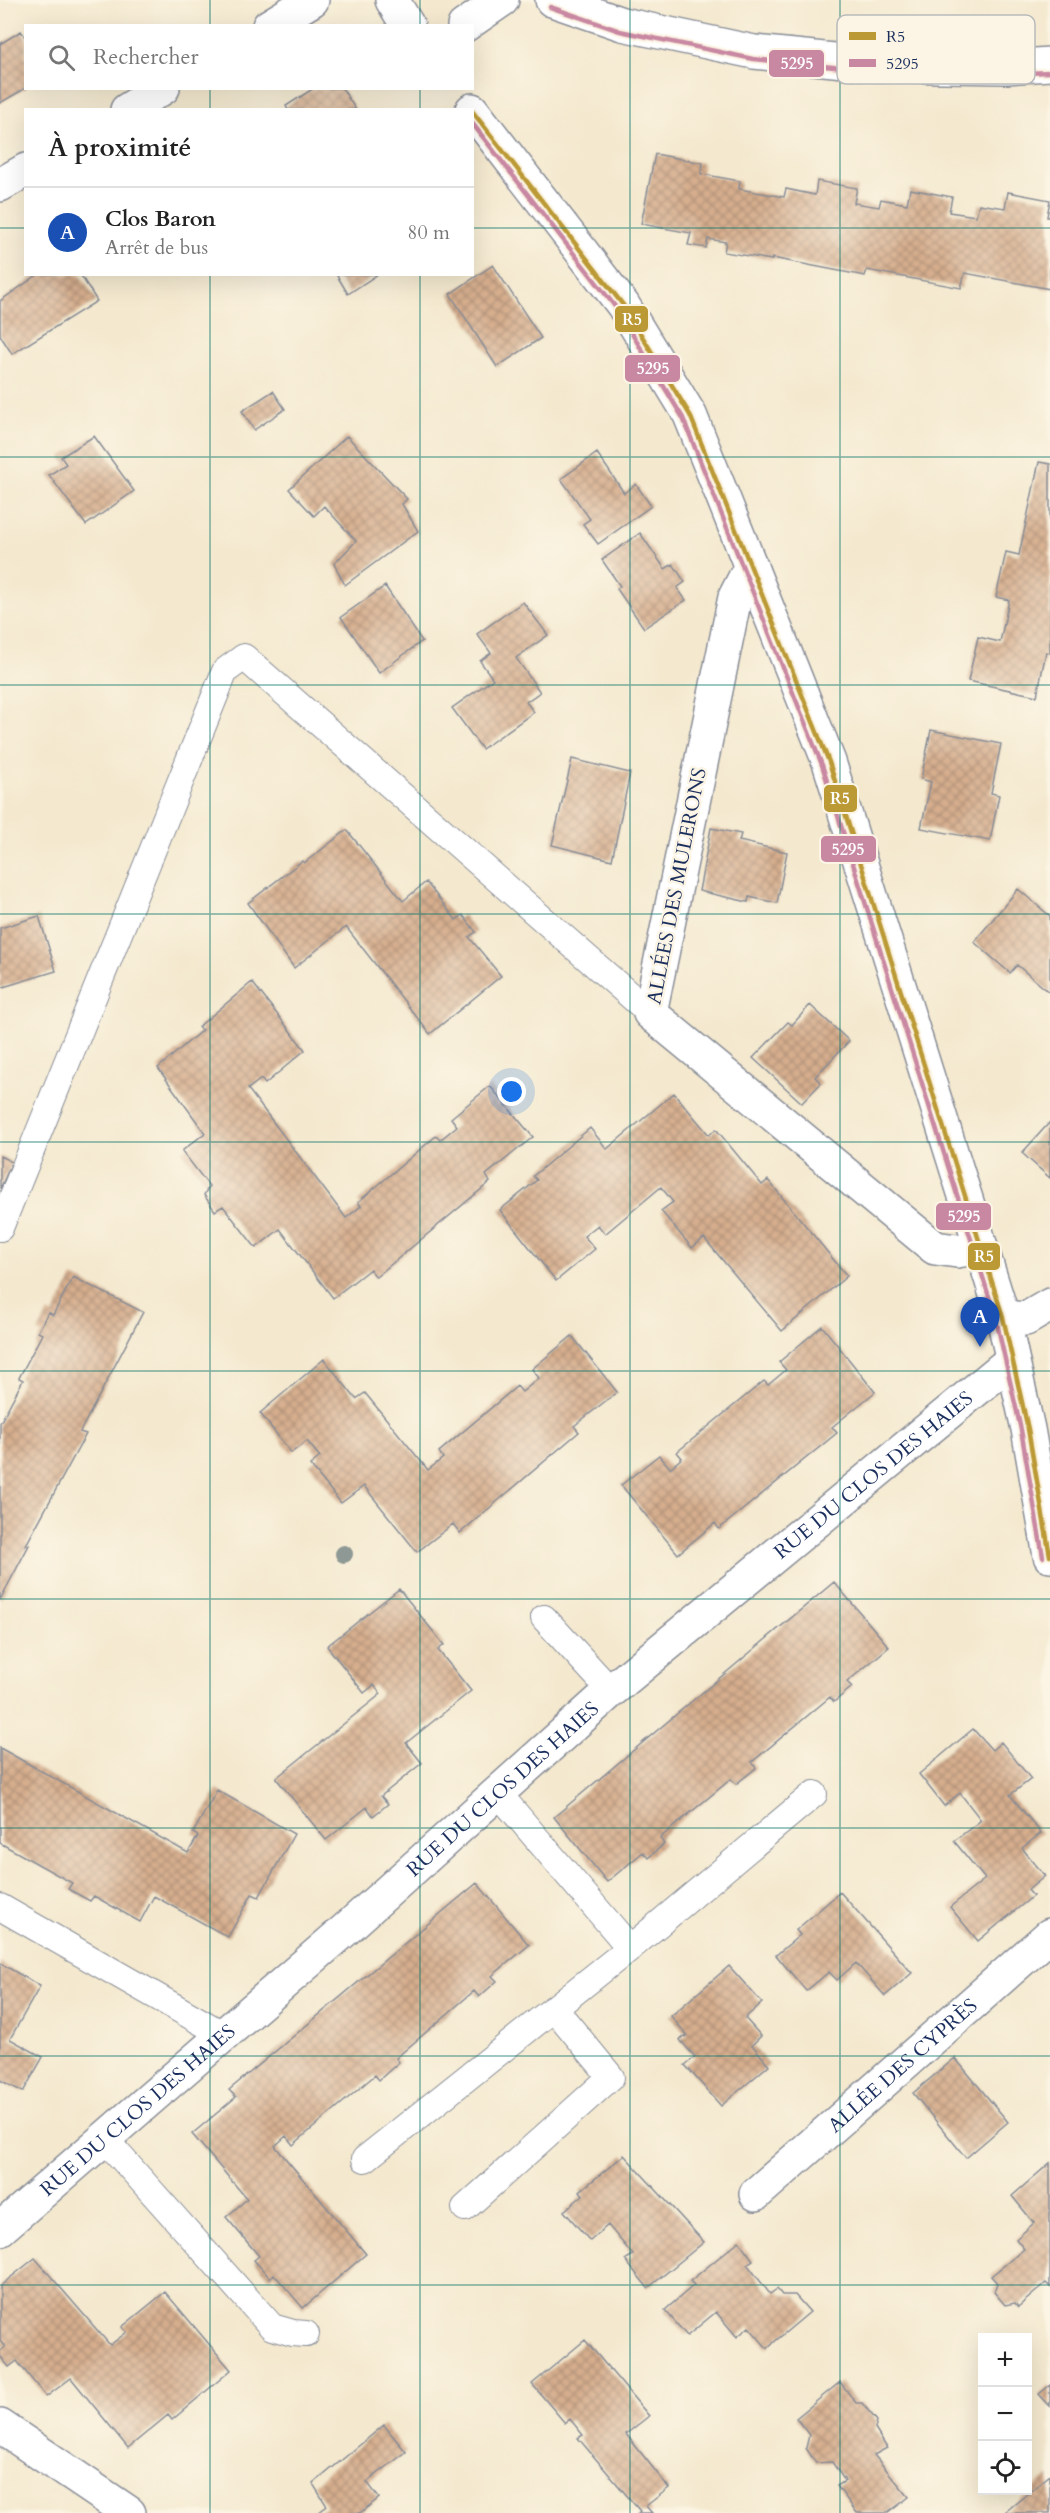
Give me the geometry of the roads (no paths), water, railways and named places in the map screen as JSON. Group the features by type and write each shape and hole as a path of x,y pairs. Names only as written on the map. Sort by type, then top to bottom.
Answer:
{"street":[{"path":"272,24 312,0"},
{"path":"392,0 407,24"},
{"path":"467,24 502,0"},
{"path":"552,0 622,24 754,52 837,60"},
{"path":"1035,65 1050,64"},
{"path":"130,108 160,90"},
{"path":"457,90 471,108"},
{"path":"474,113 623,305 690,415 751,566 829,762 1003,1317 1028,1429 1050,1556"},
{"path":"0,185 24,171"},
{"name":"ALLÉES DES MULERONS","path":"751,566 735,597 650,1013 935,1248 957,1251 981,1247"},
{"path":"1003,1317 1026,1319 1050,1305"},
{"name":"RUE DU CLOS DES HAIES","path":"0,2229 224,2035 611,1691 1012,1360"},
{"name":"ALLÉE DES CYPRÈS","path":"756,2194 1050,1935"},
{"path":"0,2427 129,2513"}],"lane":[{"path":"0,1228 225,671 244,657 650,1013"},
{"path":"544,1618 611,1691"},
{"path":"498,1793 630,1948"},
{"path":"365,2159 630,1948 814,1794"},
{"path":"0,1907 224,2035"},
{"path":"465,2208 611,2077 554,2008"},
{"path":"103,2138 272,2327 292,2333 306,2334"}],"place":[{"name":"Clos Baron","path":"980,1347"}]}
